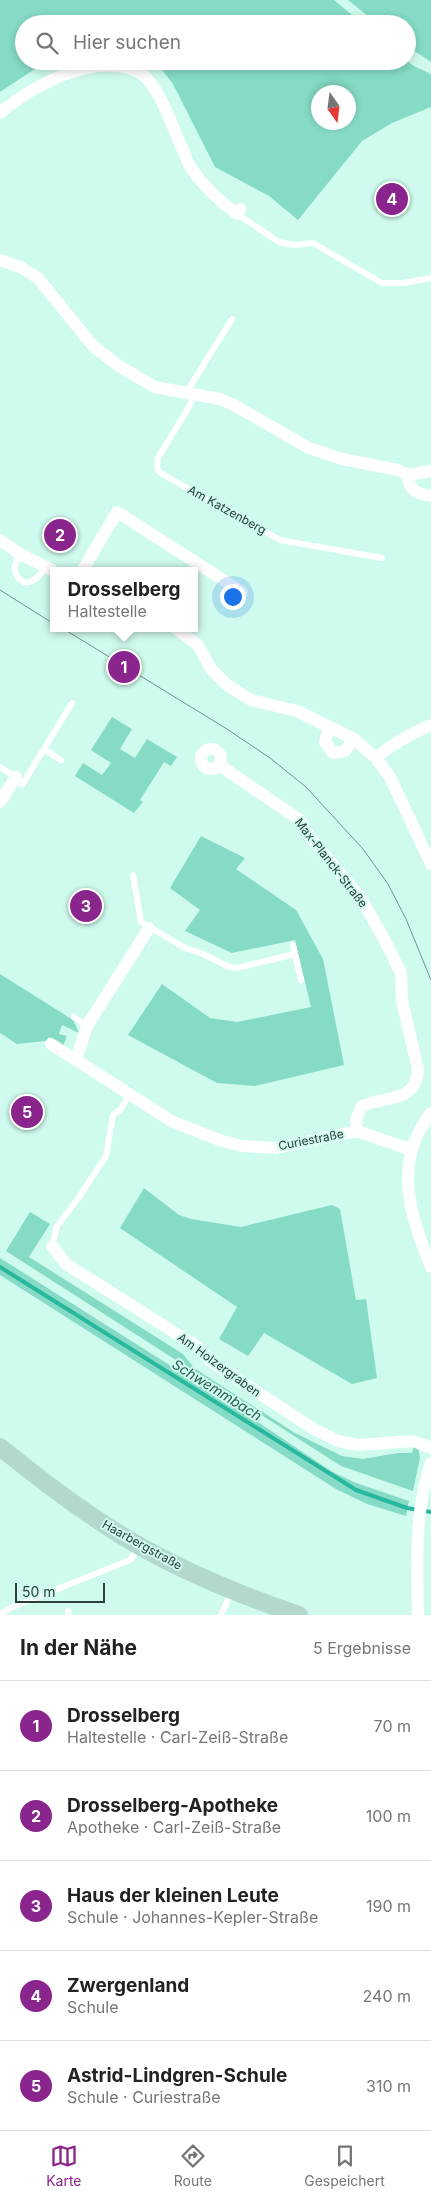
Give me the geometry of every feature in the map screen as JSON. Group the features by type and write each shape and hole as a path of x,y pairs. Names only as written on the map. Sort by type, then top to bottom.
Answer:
{"main road":[{"name":"Haarbergstraße","path":"0,1447 44,1482 139,1546 233,1590 300,1615"}],"street":[{"path":"0,113 21,97 67,73 79,70"},
{"path":"131,70 142,74 158,94 190,168 218,201 238,211"},
{"path":"0,260 20,267 38,278 93,346 119,366 155,388 220,399 309,448 342,459 398,470 408,475 431,472"},
{"path":"408,475 411,488 416,492 431,496"},
{"path":"84,567 117,512 237,584"},
{"path":"0,540 20,554 50,569"},
{"path":"180,632 198,645 211,669 227,685 251,700 297,711 354,739 376,758 390,777 431,864"},
{"path":"376,758 406,736 431,725"},
{"path":"329,727 325,742 333,753 345,752 354,739"},
{"name":"Max-Planck-Straße","path":"219,766 300,820 310,838 360,897 401,973 402,1001 418,1068 417,1078 415,1085 409,1092 362,1106 356,1120 357,1131"},
{"path":"0,802 19,781"},
{"path":"76,1060 86,1026 149,928"},
{"name":"Curiestraße","path":"51,1044 173,1122 199,1134 242,1146 276,1148 357,1131 412,1150"},
{"path":"429,1259 416,1224 407,1180 407,1167 412,1150 431,1113"},
{"name":"Am Holzergraben","path":"52,1246 66,1264 196,1346 210,1361 326,1436 348,1444 413,1441 431,1448"},
{"path":"418,1615 419,1520 421,1501 431,1463"}],"lane":[{"path":"238,211 279,242 294,245 313,243 382,283 402,283 431,278"},
{"path":"190,394 202,363 232,319"},
{"name":"Am Katzenberg","path":"190,394 190,405 158,458 157,467 159,472 280,540 382,558"},
{"path":"20,554 14,568 20,580 25,583 34,581 50,569"},
{"path":"0,767 19,781 44,749 72,703"},
{"path":"44,749 61,760"},
{"path":"133,875 141,922 185,948 203,954 229,967 236,968 295,954"},
{"path":"293,945 301,980"},
{"path":"74,1017 86,1026"},
{"path":"52,1246 57,1226 64,1214 77,1200 106,1156 113,1115 120,1110 129,1095"},
{"path":"0,1615 8,1609 130,1560 139,1546"},
{"path":"221,1615 233,1590"}],"green space":[{"path":"0,0 334,0 352,15 15,15 15,70 33,70 0,92"},
{"path":"348,0 431,0 431,62 416,52 416,15 367,15"},
{"path":"416,67 431,74 431,107 392,123 362,141 298,220 269,196 215,167 173,84 162,70 416,70"},
{"path":"112,717 132,729 120,749 135,758 147,739 177,757 171,766 164,762 140,800 143,802 134,813 75,776 83,763 102,775 111,763 91,750"},
{"path":"201,836 245,858 236,869 296,910 323,959 344,1065 255,1086 217,1083 128,1035 162,984 210,1018 237,1022 311,1007 295,940 232,953 185,931 200,910 170,888"},
{"path":"0,974 73,1020 79,1033 62,1025 59,1034 67,1036 63,1046 49,1037 46,1041 17,1044 0,1033"},
{"path":"144,1188 179,1215 191,1219 241,1227 332,1205 340,1209 356,1300 366,1299 377,1378 352,1384 264,1333 248,1356 219,1339 237,1307 120,1228"},
{"path":"30,1212 50,1224 29,1257 183,1354 194,1368 295,1433 342,1456 363,1459 398,1453 412,1453 414,1446 418,1447 420,1458 413,1491 341,1466 6,1251"},
{"path":"0,1258 228,1402 331,1471 356,1483 409,1501 406,1516 367,1504 336,1489 0,1275"}],"waterway":[{"name":"Schwemmbach","path":"0,1267 356,1490 407,1508 431,1512"}],"tram line":[{"path":"0,590 50,621"},
{"path":"69,632 227,729 270,758 306,787 363,849 388,884 406,919 431,980"}],"place":[{"name":"Zwergenland","path":"392,199"},
{"name":"Drosselberg-Apotheke","path":"60,535"},
{"name":"Drosselberg","path":"124,667"},
{"name":"Haus der kleinen Leute","path":"86,906"},
{"name":"Astrid-Lindgren-Schule","path":"27,1112"}]}
